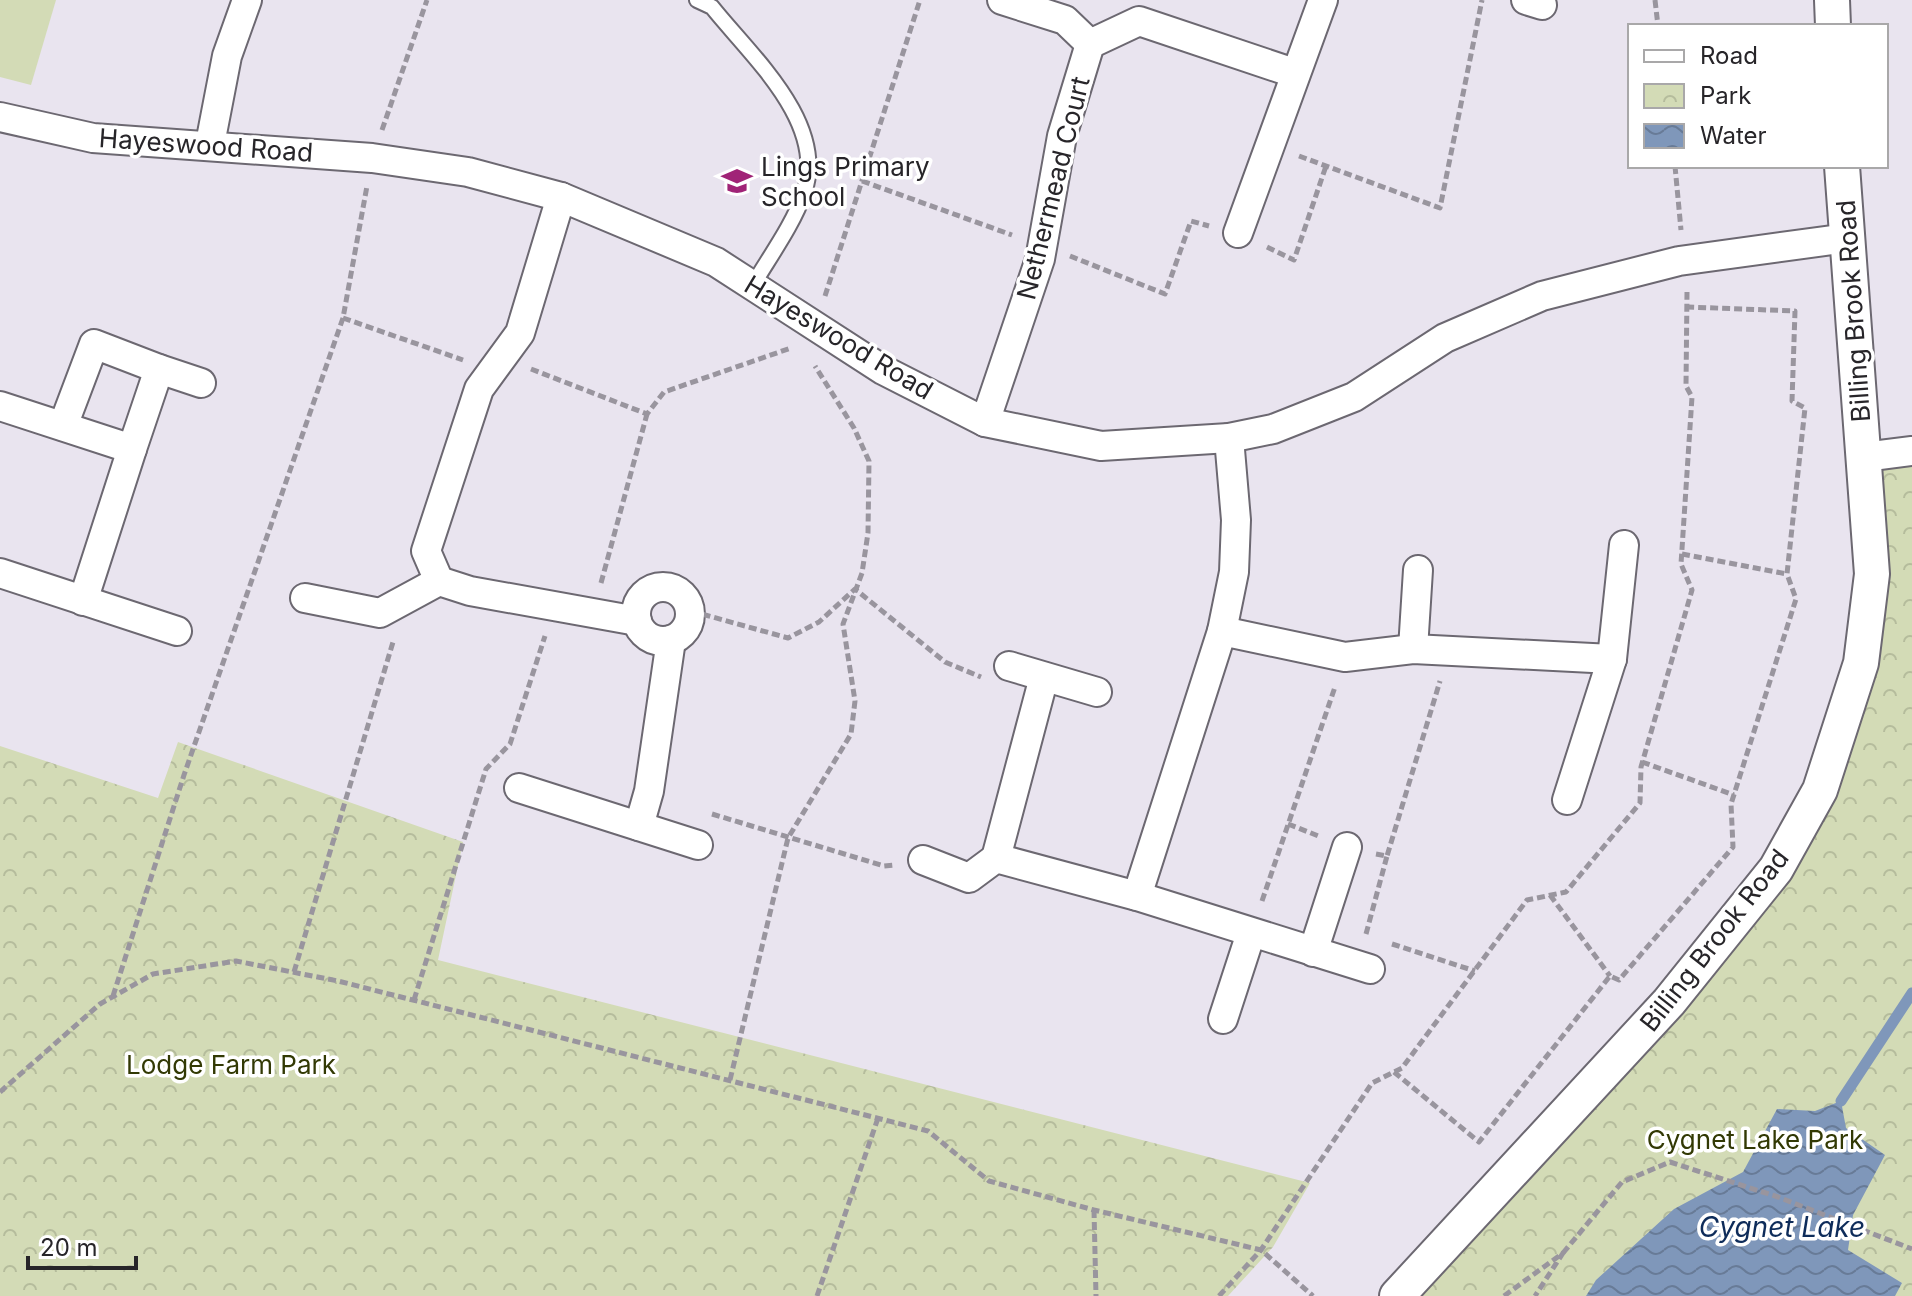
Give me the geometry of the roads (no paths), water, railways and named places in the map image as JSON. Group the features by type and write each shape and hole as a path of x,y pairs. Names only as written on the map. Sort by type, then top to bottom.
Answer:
{"street":[{"path":"210,144 227,56 247,0"},
{"name":"Nethermead Court","path":"1002,0 1065,20 1090,44"},
{"path":"1238,233 1323,0"},
{"path":"1832,0 1833,24"},
{"name":"Nethermead Court","path":"985,422 1042,246 1062,136 1090,44 1139,21 1294,73"},
{"name":"Hayeswood Road","path":"0,117 93,138 372,158 468,172 561,197 716,262 753,285 809,335 985,422 1101,446 1229,438 1273,429 1354,397 1445,338 1542,296 1679,261 1847,238"},
{"name":"Billing Brook Road","path":"1397,1296 1669,1002 1776,869 1820,790 1861,663 1872,574 1842,168"},
{"path":"439,581 426,551 479,389 520,333 561,197"},
{"path":"63,426 94,344 201,383"},
{"path":"83,601 159,369"},
{"path":"0,406 132,449"},
{"path":"1137,896 1222,631 1234,572 1236,520 1229,438"},
{"name":"Billing Brook Road","path":"1864,457 1912,451"},
{"path":"1567,800 1612,659 1624,545"},
{"path":"1413,649 1418,570"},
{"path":"0,573 177,631"},
{"path":"305,598 380,613 439,581 470,591 637,621"},
{"path":"658,587 677,590 685,596 691,611 687,629 671,640 647,637 637,621 641,599 658,587"},
{"path":"1222,631 1345,657 1413,649 1612,659"},
{"path":"639,826 649,791 671,640"},
{"path":"997,672 1044,677 1097,692"},
{"path":"923,860 969,878 996,858 1044,677"},
{"path":"519,788 698,845"},
{"path":"1313,952 1347,847"},
{"path":"996,858 1137,896 1370,969"},
{"path":"1223,1019 1251,933"}],"lane":[{"path":"697,0 712,7 793,109 809,154 805,192 753,285"}],"water":[{"name":"Cygnet Lake","path":"1841,1101 1846,1128 1885,1155 1853,1215 1848,1250 1902,1283 1895,1296 1586,1296 1596,1280 1674,1209 1743,1172 1777,1109 1815,1111"}],"waterway":[{"path":"1841,1101 1912,993"}],"place":[{"name":"Lings Primary School","path":"737,181"}],"park label":[{"name":"Lodge Farm Park","path":"231,1064"},
{"name":"Cygnet Lake Park","path":"1755,1139"}]}
